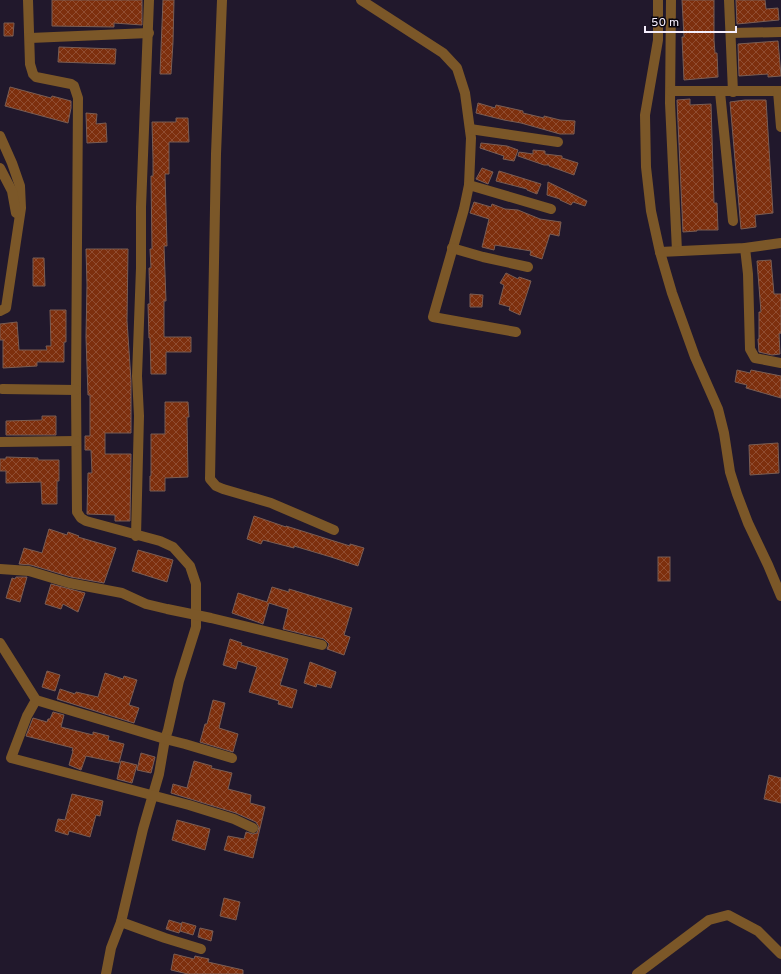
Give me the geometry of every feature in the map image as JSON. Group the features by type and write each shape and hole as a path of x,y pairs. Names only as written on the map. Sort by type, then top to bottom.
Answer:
{"street":[{"path":"28,0 30,64 33,74 36,77 71,84 74,86 78,98 76,390 77,512 81,518 86,521 136,536 160,541 172,547 190,566 196,584 196,627 178,681 158,774 121,922 111,948 106,974"},
{"path":"136,536 141,207 149,33 149,0"},
{"path":"222,0 215,177 210,479 216,486 223,489 271,503 334,530"},
{"path":"361,0 443,53 457,68 465,93 471,138 469,185 464,209 433,317 516,332"},
{"path":"658,0 658,40 645,115 646,167 651,211 660,252 672,293 695,357 718,409 724,433 730,472 736,494 781,596"},
{"path":"671,0 670,103 677,251"},
{"path":"729,0 733,92"},
{"path":"731,33 781,32"},
{"path":"30,38 149,33"},
{"path":"671,91 733,92 780,90 781,127"},
{"path":"720,92 733,221"},
{"path":"470,129 558,142"},
{"path":"0,136 20,186 21,208 6,308 0,311"},
{"path":"0,168 12,191 18,227"},
{"path":"469,185 551,209"},
{"path":"660,252 745,248 781,243"},
{"path":"452,248 483,257 528,267"},
{"path":"745,248 748,274 750,349 756,358 781,363"},
{"path":"2,389 76,390"},
{"path":"0,442 76,441"},
{"path":"0,569 29,571 69,583 122,593 146,604 322,645"},
{"path":"0,642 36,700 232,758"},
{"path":"36,700 27,716 11,758 189,805 234,819 253,828"},
{"path":"638,974 709,920 728,915 758,931 781,954"},
{"path":"121,922 201,949"}],"building":[{"path":"52,0 142,0 142,25 114,23 114,27 52,26"},
{"path":"163,0 174,0 171,74 160,74"},
{"path":"682,0 714,0 714,40 715,53 717,53 718,77 684,80"},
{"path":"736,0 765,0 766,9 778,8 779,20 737,24"},
{"path":"4,23 14,23 13,36 4,36"},
{"path":"778,41 781,76 768,77 768,74 739,76 738,44"},
{"path":"59,47 116,49 115,64 58,62"},
{"path":"10,87 51,98 52,96 71,101 68,123 5,106"},
{"path":"690,99 690,105 711,104 714,203 717,203 718,230 683,232 677,100"},
{"path":"766,100 773,213 755,215 756,227 741,229 730,102"},
{"path":"478,103 495,108 496,105 523,111 523,113 544,118 544,116 560,120 575,121 574,134 560,134 521,123 476,113"},
{"path":"86,113 97,114 96,124 106,123 107,142 87,143"},
{"path":"176,118 188,118 189,142 169,142 169,174 165,174 167,246 164,246 166,301 164,301 164,337 191,337 191,352 166,352 166,374 151,374 148,304 150,304 150,249 152,249 152,122 176,122"},
{"path":"481,143 507,146 518,150 514,161 503,159 504,156 480,148"},
{"path":"533,150 545,151 545,154 562,156 562,158 578,163 574,175 549,165 544,165 518,156 519,152 533,154"},
{"path":"482,168 493,172 488,184 476,179"},
{"path":"499,171 541,184 537,194 527,189 496,181"},
{"path":"548,182 587,201 585,206 573,202 571,205 560,199 547,195"},
{"path":"474,202 491,207 492,204 505,209 518,210 540,219 561,222 559,236 550,234 542,259 530,255 531,251 495,245 494,250 482,247 489,219 470,213"},
{"path":"86,249 128,249 127,321 131,381 131,433 105,433 105,454 131,454 130,521 115,521 115,515 87,514 88,473 92,473 91,450 85,450 85,436 90,436 90,395 88,395 86,337"},
{"path":"33,258 44,258 45,286 33,286"},
{"path":"771,260 774,294 781,294 781,333 779,334 780,354 772,355 759,352 759,312 761,312 757,261"},
{"path":"506,273 518,279 519,277 531,281 520,315 509,310 510,307 499,304 504,285 500,283"},
{"path":"470,294 483,295 482,307 470,307"},
{"path":"50,310 66,310 66,342 64,342 64,362 37,362 37,366 3,368 3,340 0,340 0,324 17,322 19,350 47,350 46,346 51,346"},
{"path":"737,370 750,373 751,370 781,376 781,398 746,388 747,385 735,382"},
{"path":"165,402 188,402 188,477 165,478 165,491 150,491 151,434 165,434"},
{"path":"42,416 56,416 56,435 6,435 6,421 42,420"},
{"path":"778,443 779,473 750,475 749,445"},
{"path":"6,457 59,460 57,504 42,504 41,482 6,483 6,471 0,471 0,459 6,459"},
{"path":"254,516 350,546 350,544 364,548 358,566 294,546 294,548 263,540 261,544 247,539"},
{"path":"49,529 67,535 68,532 79,536 78,537 116,548 104,583 71,577 31,565 19,564 24,548 42,553"},
{"path":"138,550 173,560 167,582 132,571"},
{"path":"658,557 670,557 670,581 658,581"},
{"path":"16,577 27,577 20,602 6,598 12,578 15,579"},
{"path":"51,584 85,593 78,612 63,604 61,609 45,604"},
{"path":"272,587 289,592 289,589 352,608 344,635 350,637 344,655 327,649 329,644 324,639 283,629 288,609 269,603 263,624 232,613 238,593 267,602"},
{"path":"230,639 242,643 241,645 288,659 280,685 297,690 292,708 278,704 279,701 249,692 257,667 238,661 236,669 223,665"},
{"path":"310,662 336,672 331,688 317,684 316,687 304,683"},
{"path":"47,671 60,675 55,691 42,687"},
{"path":"105,673 123,679 124,676 137,680 129,705 139,708 134,723 57,699 60,689 75,694 76,692 98,697"},
{"path":"213,700 225,703 219,728 238,734 233,752 200,742 205,724 207,724"},
{"path":"53,712 64,715 61,727 93,735 93,732 109,736 108,740 124,744 119,763 86,756 81,770 69,765 73,748 26,736 33,718 47,722"},
{"path":"141,753 155,757 151,773 137,770"},
{"path":"121,761 137,765 132,783 117,779"},
{"path":"194,761 212,766 211,768 232,773 228,789 251,795 250,803 265,807 253,858 224,850 228,836 244,839 246,832 253,834 257,833 259,827 256,822 236,813 171,793 173,784 187,788"},
{"path":"769,775 781,778 781,803 764,799"},
{"path":"72,794 103,801 100,816 96,815 90,837 69,831 68,835 55,831 58,819 65,820"},
{"path":"177,820 210,829 205,850 172,840"},
{"path":"224,898 240,902 236,920 220,916"},
{"path":"169,920 182,924 179,933 166,929"},
{"path":"182,922 196,926 193,935 180,931"},
{"path":"200,928 213,931 211,941 198,937"},
{"path":"174,954 194,959 195,956 209,959 208,962 243,970 243,974 188,974 171,970"}]}
